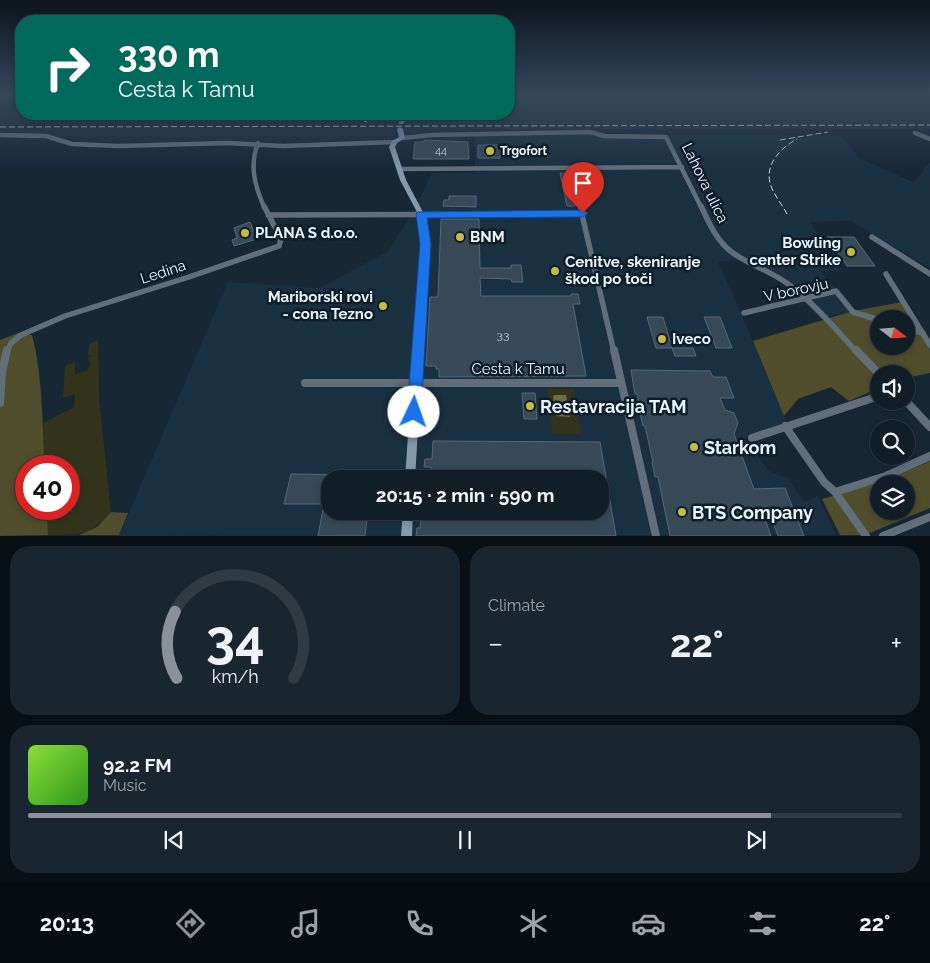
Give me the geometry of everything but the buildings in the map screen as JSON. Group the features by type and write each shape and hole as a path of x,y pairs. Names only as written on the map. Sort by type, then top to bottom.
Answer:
{"street":[{"path":"0,135 46,136 72,144 100,146 258,144 283,146 394,142 402,138 400,126 404,120"},
{"name":"Lahova ulica","path":"402,138 432,135 590,132 607,136 664,136 670,142 712,229 722,243 737,256 788,282 870,365"},
{"path":"915,132 930,139"},
{"path":"394,142 392,147 403,180 422,214 425,244 411,470"},
{"name":"Ledina","path":"0,403 8,352 12,342 17,338 52,320 279,246 281,239 268,215 255,182 253,161 258,144"},
{"path":"399,169 682,168"},
{"path":"572,169 656,536"},
{"path":"268,215 583,214"},
{"path":"872,237 930,274"},
{"path":"886,274 930,345"},
{"name":"V borovju","path":"744,313 836,291 853,312 870,317"},
{"path":"915,331 923,332"},
{"name":"Cesta k Tamu","path":"305,383 621,383"},
{"path":"752,438 870,399"},
{"path":"914,410 930,428"},
{"path":"785,426 824,482 835,492 866,536"},
{"path":"835,492 886,476 930,456"},
{"path":"883,536 930,517"},
{"path":"406,536 407,520"}],"shaded area":[{"path":"515,119 930,119 930,129 405,129 405,123 429,123 452,120"},
{"path":"592,133 593,137 661,137 675,134 842,136 859,158 913,182 921,174 925,166 930,163 930,268 851,221 810,222 840,270 821,271 853,311 820,319 789,286 740,260 718,262 739,308 785,422 745,439 769,471 788,478 804,502 818,496 836,535 119,536 228,282 320,288 388,251 413,212 432,173 475,173 475,135"},
{"path":"902,302 907,310 870,310 870,355 915,355 915,323 930,348 930,373 915,376 915,365 870,365 870,392 849,401 831,387 798,399 784,416 753,341 853,311"},
{"path":"18,333 32,335 36,351 44,455 15,455 15,520 47,520 48,535 0,536 0,340"},
{"path":"98,340 99,398 111,512 90,530 69,535 48,535 47,520 80,520 80,455 44,455 43,423 74,407 75,394 63,398 65,366 75,362 75,374 87,370 91,363 89,363 88,358 91,356 88,355 89,344"},
{"path":"547,388 574,389 581,434 552,434"},
{"path":"566,395 570,417 556,416 553,396"},
{"path":"930,461 930,508 915,514 915,475 898,475"},
{"path":"870,485 870,520 901,520 865,535 840,535 822,499"},
{"path":"111,512 128,513 119,535 79,535 97,527"}],"railway":[{"path":"360,120 367,122"},
{"path":"0,127 930,125"},
{"path":"780,140 828,132"},
{"path":"787,214 771,187 769,176 772,162 776,156 797,139"}],"place":[{"name":"Trgofort","path":"490,151"},
{"name":"PLANA S d.o.o.","path":"245,233"},
{"name":"BNM","path":"460,237"},
{"name":"Bowling center Strike","path":"851,252"},
{"name":"Cenitve, skeniranje škod po toči","path":"555,271"},
{"name":"Mariborski rovi - cona Tezno","path":"383,306"},
{"name":"Iveco","path":"662,339"},
{"name":"Restavracija TAM","path":"530,406"},
{"name":"Starkom","path":"694,447"},
{"name":"BTS Company","path":"682,512"}],"route":[{"path":"414,412 425,244 422,214 583,213"}]}
